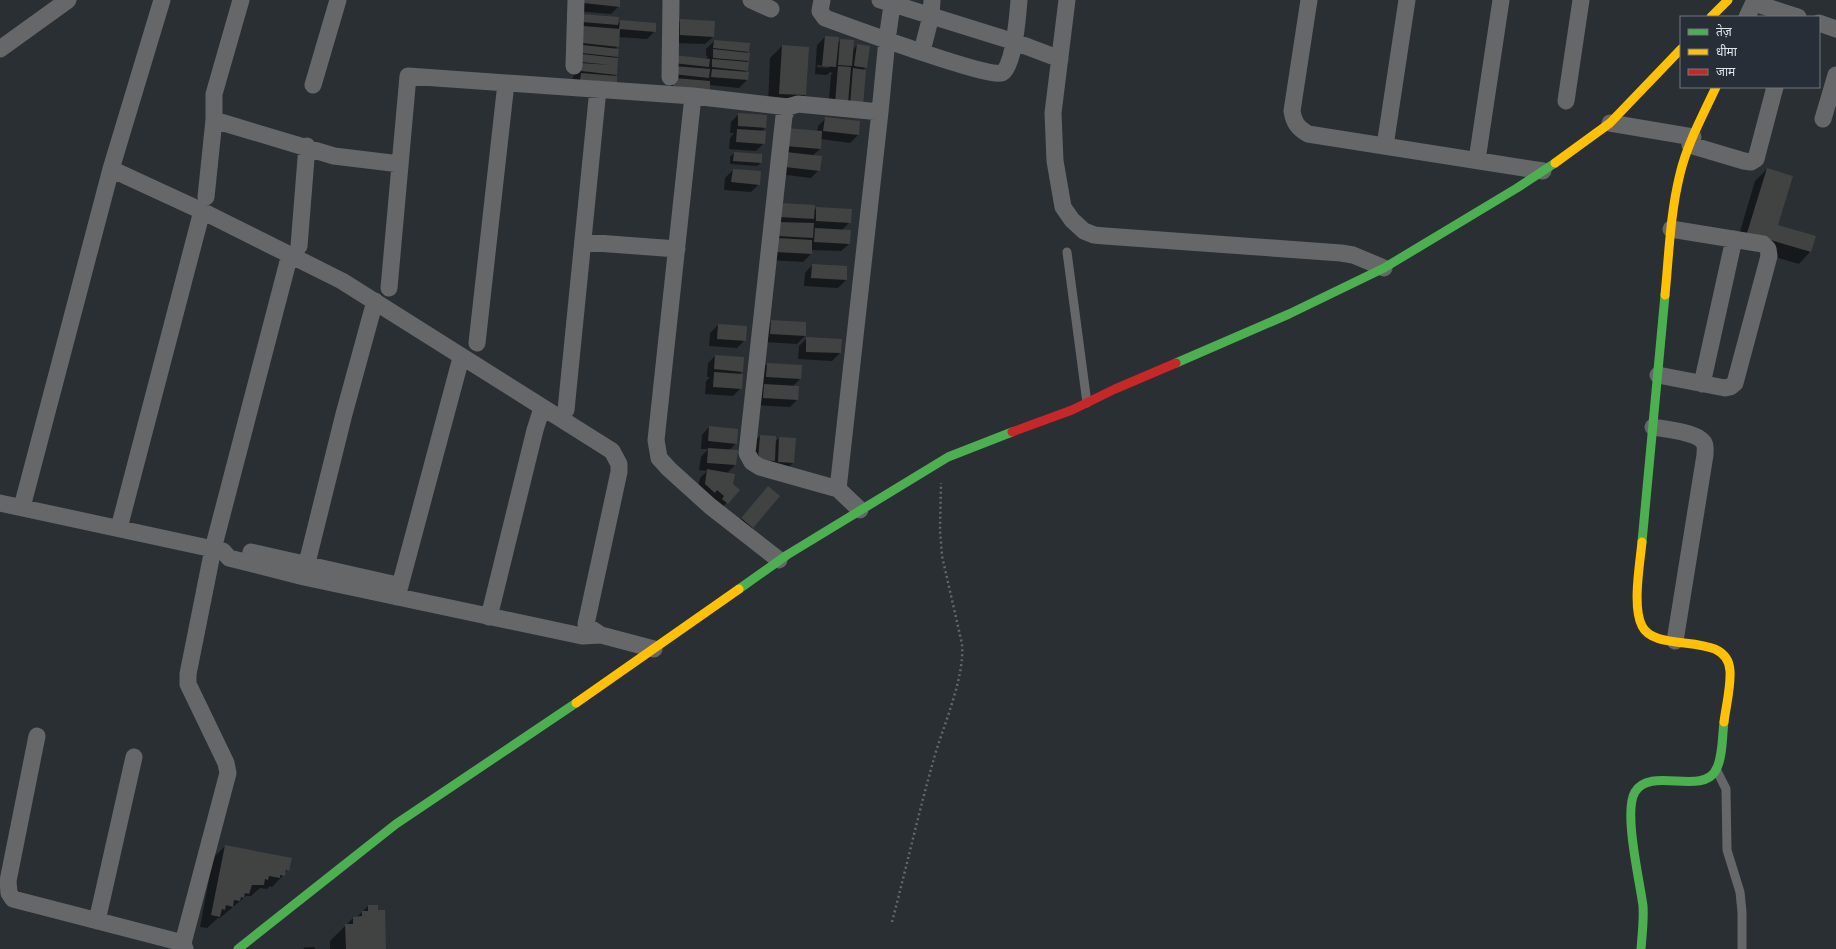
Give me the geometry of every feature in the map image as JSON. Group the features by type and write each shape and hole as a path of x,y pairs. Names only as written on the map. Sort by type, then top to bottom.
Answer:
{"street":[{"path":"0,49 68,0"},
{"path":"22,507 111,168 162,0"},
{"path":"119,528 204,204 214,120 214,94 241,0"},
{"path":"313,85 338,0"},
{"path":"574,66 576,0"},
{"path":"670,77 671,0"},
{"path":"751,0 771,8"},
{"path":"822,0 820,11 821,15 825,18 887,40 993,74 1002,73 1007,68 1015,42 1020,0"},
{"path":"1067,0 1053,113 1055,161 1063,207 1072,220 1084,231 1094,235 1105,236 1341,252 1384,268"},
{"path":"1309,0 1292,111 1294,120 1299,128 1308,134 1543,171"},
{"path":"1385,146 1407,0"},
{"path":"1477,160 1501,0"},
{"path":"1566,102 1580,0"},
{"path":"1712,16 1728,0"},
{"path":"838,489 880,112 887,40 886,2 932,8 1060,59"},
{"path":"1752,7 1794,16"},
{"path":"922,51 932,8"},
{"path":"1820,23 1836,28"},
{"path":"238,949 396,824 615,677 780,560 860,510 942,461 982,443 1072,410 1289,314 1384,268 1517,188 1610,123 1680,50"},
{"path":"1823,119 1836,75"},
{"path":"389,288 408,76 693,96 788,107 798,104 880,112"},
{"path":"477,343 506,83"},
{"path":"1641,949 1644,908 1630,815 1632,800 1640,785 1648,782 1700,780 1711,776 1716,769 1719,759 1730,671 1728,660 1722,652 1714,648 1652,637 1642,627 1638,612 1673,209 1680,173 1692,141 1716,88"},
{"path":"1610,123 1692,141 1744,162 1751,162 1756,159 1775,88"},
{"path":"566,410 598,89"},
{"path":"693,96 656,440 659,458 710,506 780,560"},
{"path":"788,107 784,116 747,453 752,462 760,467 838,489 860,510"},
{"path":"214,120 307,146 334,156 400,164"},
{"path":"37,736 8,882 9,893 13,899 184,946 228,773 226,763 188,684 188,674 294,250 307,146"},
{"path":"111,168 204,204 294,250 461,358 612,451 619,464 619,472 586,624"},
{"path":"1658,375 1725,388 1730,387 1735,383 1768,262 1768,249 1763,244 1671,229"},
{"path":"1702,384 1734,239"},
{"path":"583,242 677,249"},
{"path":"305,571 344,414 375,301"},
{"path":"398,591 461,358"},
{"path":"491,611 535,430 542,408"},
{"path":"1653,427 1694,435 1700,438 1705,444 1705,455 1675,641"},
{"path":"0,503 218,550 231,548 305,571 491,611 582,636 601,634"},
{"path":"491,611 586,624 601,634 654,649"},
{"path":"97,921 134,757"}],"lane":[{"path":"1067,252 1087,403"},
{"path":"1716,769 1726,789 1726,850 1740,892 1742,912 1742,949"}],"path":[{"path":"892,922 932,763 960,672 963,655 962,644 942,556 940,530 942,461"}],"building":[{"path":"584,0 620,0 620,7 584,3"},
{"path":"582,14 619,17 618,25 582,22"},
{"path":"680,19 715,21 714,37 680,35"},
{"path":"620,20 656,23 656,32 619,29"},
{"path":"583,26 620,29 619,47 582,43"},
{"path":"825,36 839,37 836,67 822,66"},
{"path":"840,39 854,40 852,66 838,65"},
{"path":"714,40 750,43 749,52 713,48"},
{"path":"857,44 870,46 867,68 854,66"},
{"path":"583,45 619,49 618,57 582,53"},
{"path":"782,45 809,47 806,95 779,94"},
{"path":"713,49 750,53 749,61 713,58"},
{"path":"582,54 618,58 617,75 581,71 581,63 611,65 581,62"},
{"path":"673,55 710,59 709,67 673,63"},
{"path":"712,59 749,62 748,71 712,67"},
{"path":"674,66 710,69 709,78 673,74"},
{"path":"838,66 851,67 848,104 835,103"},
{"path":"853,68 866,70 863,106 850,105"},
{"path":"712,69 749,72 748,80 711,77"},
{"path":"581,73 617,76 617,85 580,81"},
{"path":"674,78 710,81 710,90 673,86"},
{"path":"738,113 767,115 766,128 738,126"},
{"path":"825,117 860,121 859,135 823,131"},
{"path":"786,128 822,131 821,149 785,146"},
{"path":"737,129 766,131 765,144 736,142"},
{"path":"734,152 762,154 762,163 733,161"},
{"path":"786,152 822,156 820,171 785,167"},
{"path":"1767,168 1793,176 1778,225 1816,236 1811,252 1747,233"},
{"path":"733,169 761,171 760,185 731,182"},
{"path":"780,203 815,205 814,219 779,217"},
{"path":"816,207 852,209 851,223 816,221"},
{"path":"778,222 814,223 813,238 778,236"},
{"path":"815,228 851,230 850,244 814,242"},
{"path":"777,238 812,240 812,254 776,252"},
{"path":"812,264 847,266 847,280 811,278"},
{"path":"771,320 806,322 806,336 770,334"},
{"path":"718,324 747,326 746,341 717,339"},
{"path":"806,337 842,339 841,353 806,352"},
{"path":"715,355 744,357 743,372 714,369"},
{"path":"767,363 802,365 801,379 766,377"},
{"path":"714,372 743,374 742,389 713,387"},
{"path":"764,384 799,386 798,400 763,398"},
{"path":"709,426 738,429 737,444 708,441"},
{"path":"760,435 776,436 775,461 758,460"},
{"path":"779,437 796,438 794,463 778,462"},
{"path":"708,448 738,450 736,465 707,463"},
{"path":"707,469 735,474 733,484 740,490 728,504 722,499 724,496 717,490 715,493 705,484"},
{"path":"768,486 780,496 753,528 741,518"},
{"path":"225,845 292,858 289,871 286,870 285,876 280,875 280,878 269,876 268,880 265,879 264,885 252,885 249,894 245,893 244,898 241,897 240,901 234,900 233,907 226,905 225,910 222,909 220,917 211,915"},
{"path":"368,905 378,905 378,910 385,910 386,949 346,949 345,924 353,924 353,917 362,916 362,911 368,911"}],"traffic: fast":[{"path":"1176,363 1289,314 1384,268 1517,188 1555,163"},
{"path":"1642,542 1665,295"},
{"path":"739,589 787,555 948,457 1012,432"},
{"path":"238,949 396,824 576,703"},
{"path":"1641,949 1643,906 1631,830 1632,801 1635,792 1642,785 1652,781 1664,780 1688,782 1700,781 1709,777 1716,770 1720,759 1724,722"}],"traffic: slow":[{"path":"1712,16 1728,0"},
{"path":"1555,163 1610,123 1680,50"},
{"path":"1665,295 1672,219 1680,174 1691,141 1716,88"},
{"path":"1642,542 1637,597 1639,618 1642,626 1650,635 1675,642 1705,646 1717,650 1726,658 1730,671 1730,677 1724,722"},
{"path":"576,703 739,589"}],"traffic: jam":[{"path":"1012,432 1072,410 1115,389 1176,363"}]}
